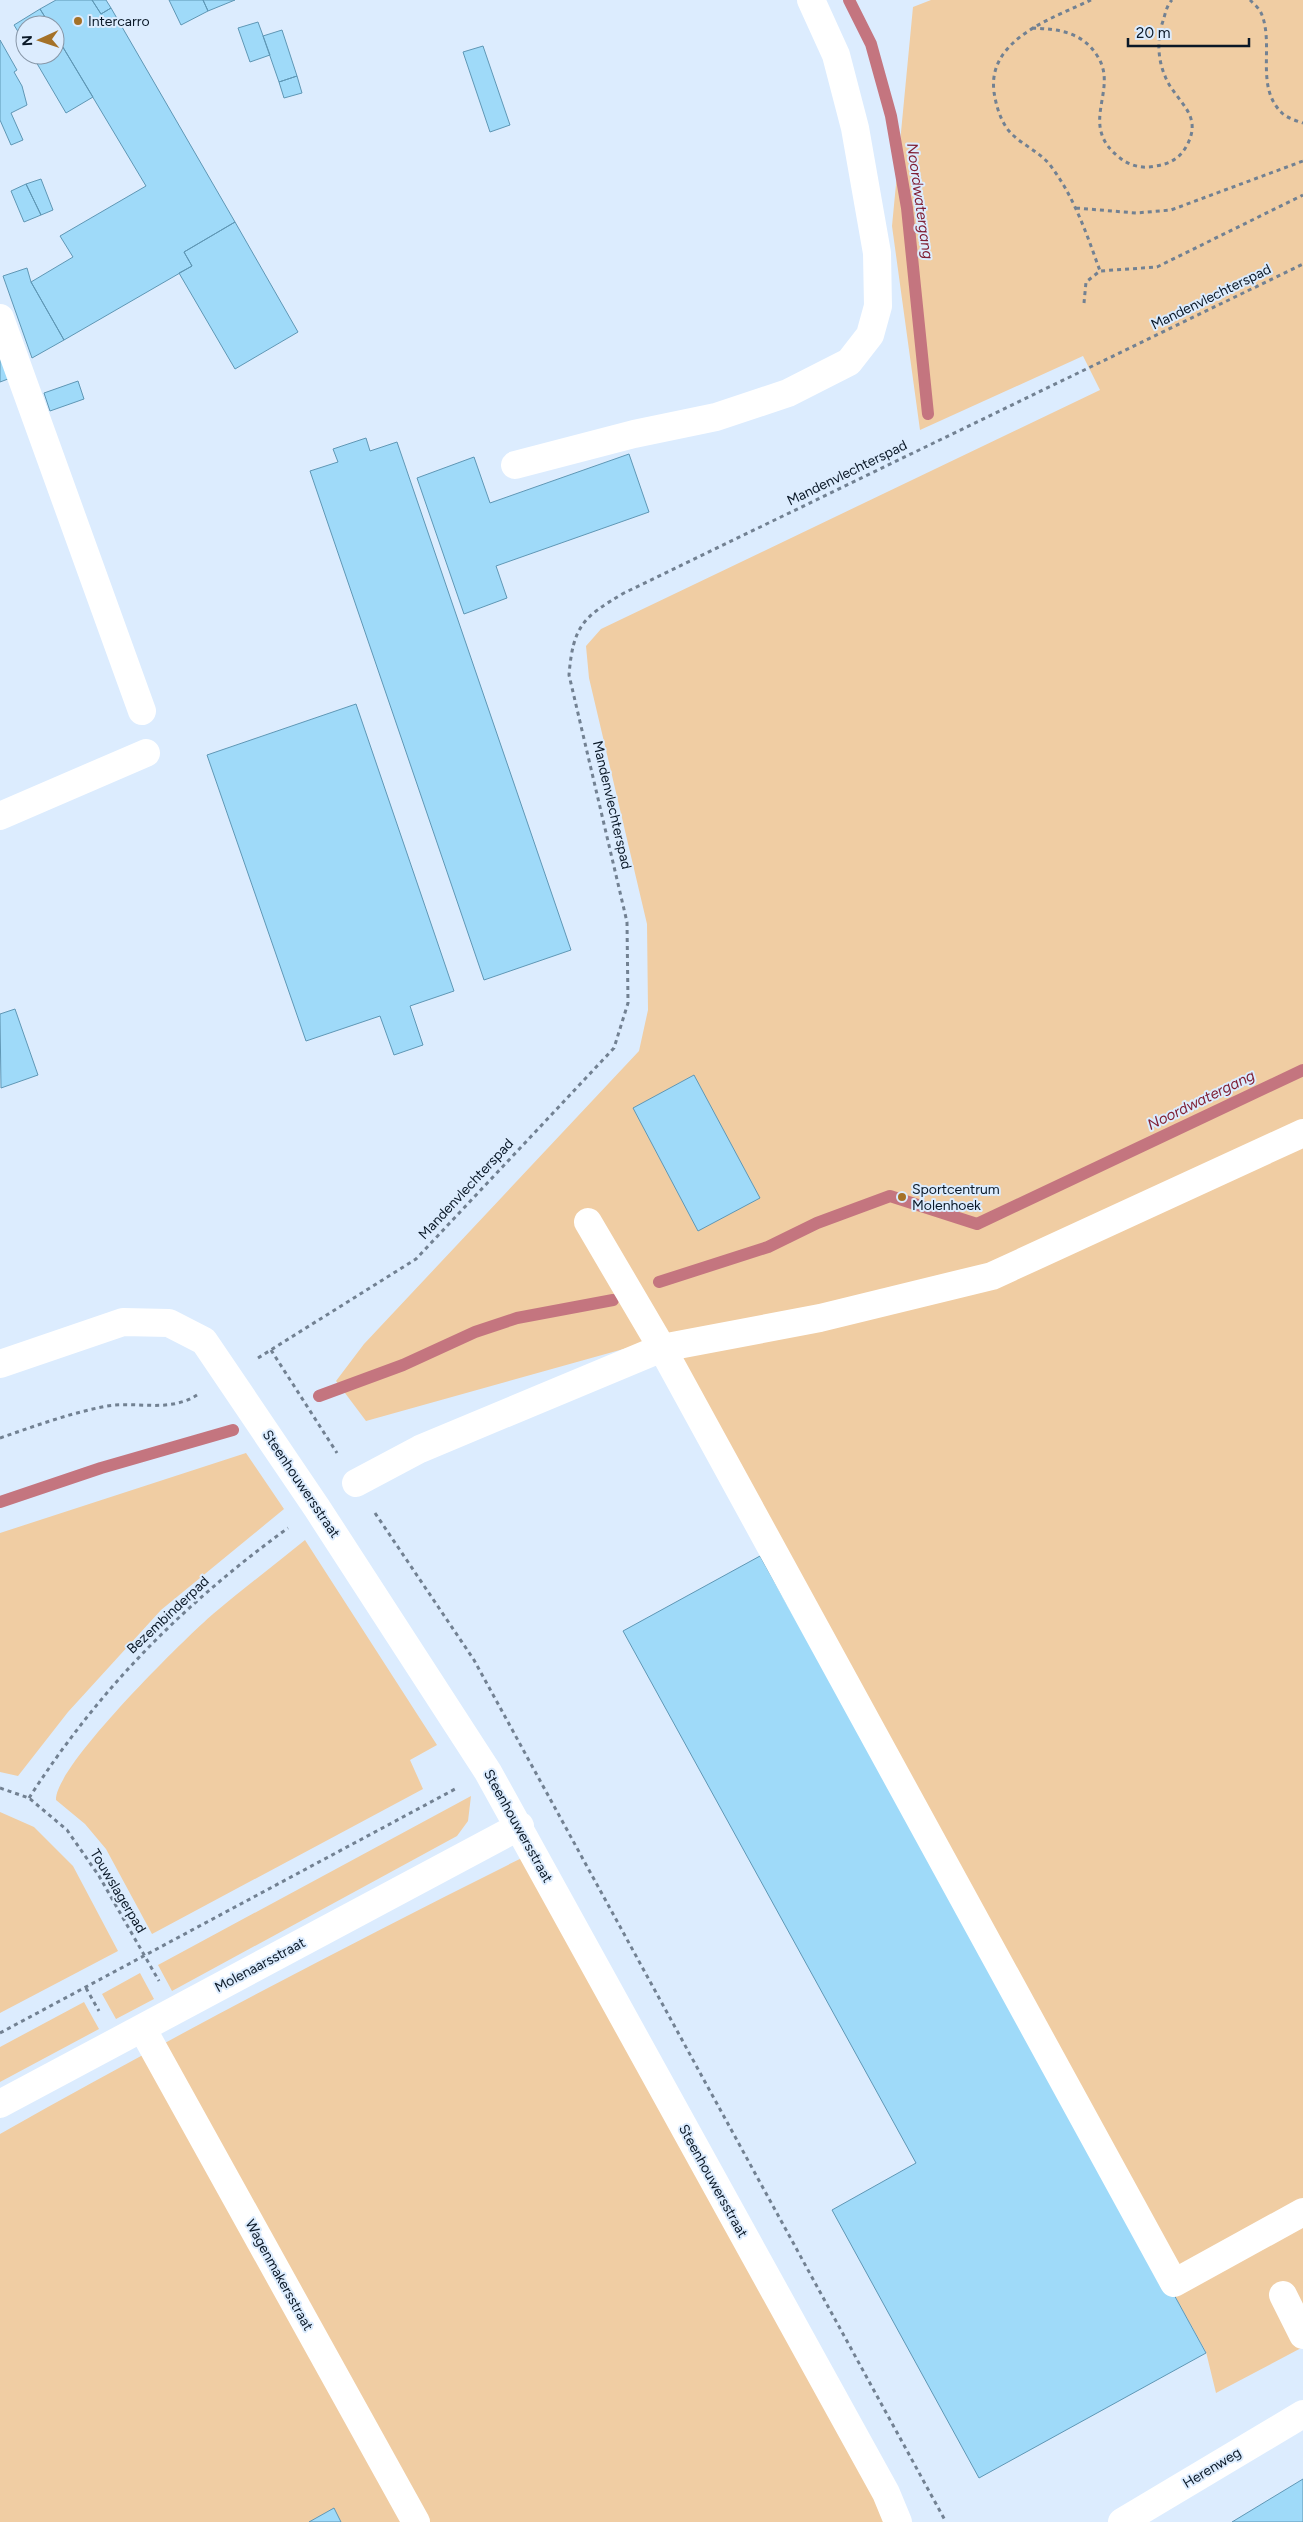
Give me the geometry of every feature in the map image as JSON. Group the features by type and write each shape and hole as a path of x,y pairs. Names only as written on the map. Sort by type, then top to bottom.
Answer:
{"street":[{"path":"515,465 634,434 716,417 788,393 849,362 870,335 878,306 877,253 856,128 836,55 811,0"},
{"path":"0,318 142,711"},
{"path":"0,816 146,754"},
{"path":"356,1483 420,1450 662,1348 820,1318 992,1276 1303,1134"},
{"path":"588,1222 662,1348 1174,2283 1303,2212"},
{"name":"Steenhouwersstraat","path":"0,1364 123,1322 169,1322 204,1342 317,1508 488,1772 520,1826 886,2493 898,2522"},
{"name":"Molenaarsstraat","path":"0,2104 520,1826"},
{"name":"Wagenmakersstraat","path":"142,2028 416,2522"},
{"path":"1283,2295 1303,2335"},
{"name":"Herenweg","path":"1122,2522 1303,2414"}],"path":[{"path":"1091,0 1032,28 1014,42 1000,58 992,80 996,105 1008,130 1049,164 1080,216 1100,271"},
{"path":"1032,28 1060,30 1084,39 1099,58 1105,79 1099,121 1103,137 1112,151 1128,164 1149,168 1168,164 1182,154 1191,139 1193,123 1188,110 1165,78 1158,54 1160,31 1172,0"},
{"path":"1250,0 1261,13 1268,39 1266,70 1269,96 1283,114 1303,123"},
{"path":"1075,208 1136,213 1171,210 1303,162"},
{"path":"1084,303 1086,282 1100,271 1158,266 1303,195"},
{"name":"Mandenvlechterspad","path":"0,1438 80,1411 111,1406 170,1405 189,1400 416,1259 614,1048 628,1003 627,922 569,675 571,648 582,624 599,608 624,593 1303,264"},
{"path":"271,1350 356,1483 474,1660 946,2522"},
{"name":"Bezembinderpad","path":"29,1798 62,1748 98,1702 157,1638 261,1548 317,1508"},
{"path":"0,2033 526,1753"},
{"name":"Touwslagerpad","path":"0,1788 29,1798 66,1830 99,1876 144,1956"}],"shaded area":[{"name":"Sportcentrum Molenhoek","path":"931,0 1303,0 1303,2347 1216,2393 1206,2352 645,1343 366,1421 336,1381 364,1344 639,1051 648,1010 647,924 589,678 586,646 601,629 1100,390 1083,356 920,430 892,226 913,7"},
{"path":"246,1453 284,1509 161,1610 68,1712 18,1776 0,1772 0,1533"},
{"path":"305,1540 437,1745 410,1760 423,1789 152,1934 106,1849 85,1824 56,1800 61,1784 97,1733 176,1649 213,1614"},
{"path":"471,1796 468,1821 457,1836 172,1991 158,1965"},
{"path":"0,1812 34,1827 73,1866 118,1951 0,2013"},
{"path":"544,1847 906,2522 0,2522 0,2134 270,1987"},
{"path":"140,1973 154,1999 116,2019 102,1994"},
{"path":"84,2002 99,2029 0,2082 0,2047"}],"building":[{"path":"56,0 92,0 101,14 111,8 235,222 184,252 192,266 64,340 31,282 73,257 60,236 146,186 65,51 65,15 44,15 40,9"},
{"path":"92,0 106,0 111,8 101,14"},
{"path":"169,0 203,0 208,11 181,25"},
{"path":"203,0 235,0 208,11"},
{"path":"40,9 44,15 30,15"},
{"path":"258,22 270,55 250,62 238,28"},
{"path":"282,30 297,76 279,82 263,36"},
{"path":"0,40 17,70 14,72 22,86 27,105 11,113 23,140 11,145 0,120"},
{"path":"483,46 510,125 490,132 463,52"},
{"path":"65,51 93,97 66,113 38,65 65,65"},
{"path":"297,76 302,93 284,98 279,82"},
{"path":"41,179 53,210 41,215 26,184"},
{"path":"26,184 41,215 24,222 11,191"},
{"path":"235,222 298,332 235,369 179,273 192,266 184,252"},
{"path":"27,268 31,282 64,340 32,358 3,276"},
{"path":"0,332 8,379 0,382"},
{"path":"78,381 84,399 50,411 44,393"},
{"path":"366,438 370,451 397,442 571,950 484,980 310,471 338,462 333,449"},
{"path":"629,454 649,512 496,566 507,598 464,614 417,478 474,457 490,503"},
{"path":"356,704 454,991 410,1006 423,1045 394,1055 380,1016 306,1041 207,755"},
{"path":"15,1009 38,1075 1,1088 0,1014"},
{"path":"694,1075 760,1198 698,1231 633,1108"},
{"path":"760,1556 1059,2085 1206,2353 979,2478 832,2210 916,2163 623,1631"},
{"path":"1303,2479 1303,2522 1232,2522"},
{"path":"334,2508 341,2522 309,2522"}],"waterway":[{"name":"Noordwatergang","path":"849,0 871,44 891,116 907,208 928,414"},
{"path":"659,1282 768,1247 817,1223 890,1196 977,1224 1303,1070"},
{"path":"319,1396 403,1365 475,1332 517,1318 613,1300"},
{"path":"0,1502 101,1468 233,1430"}],"place":[{"name":"Intercarro","path":"78,21"},
{"name":"Sportcentrum Molenhoek","path":"902,1197"}]}
